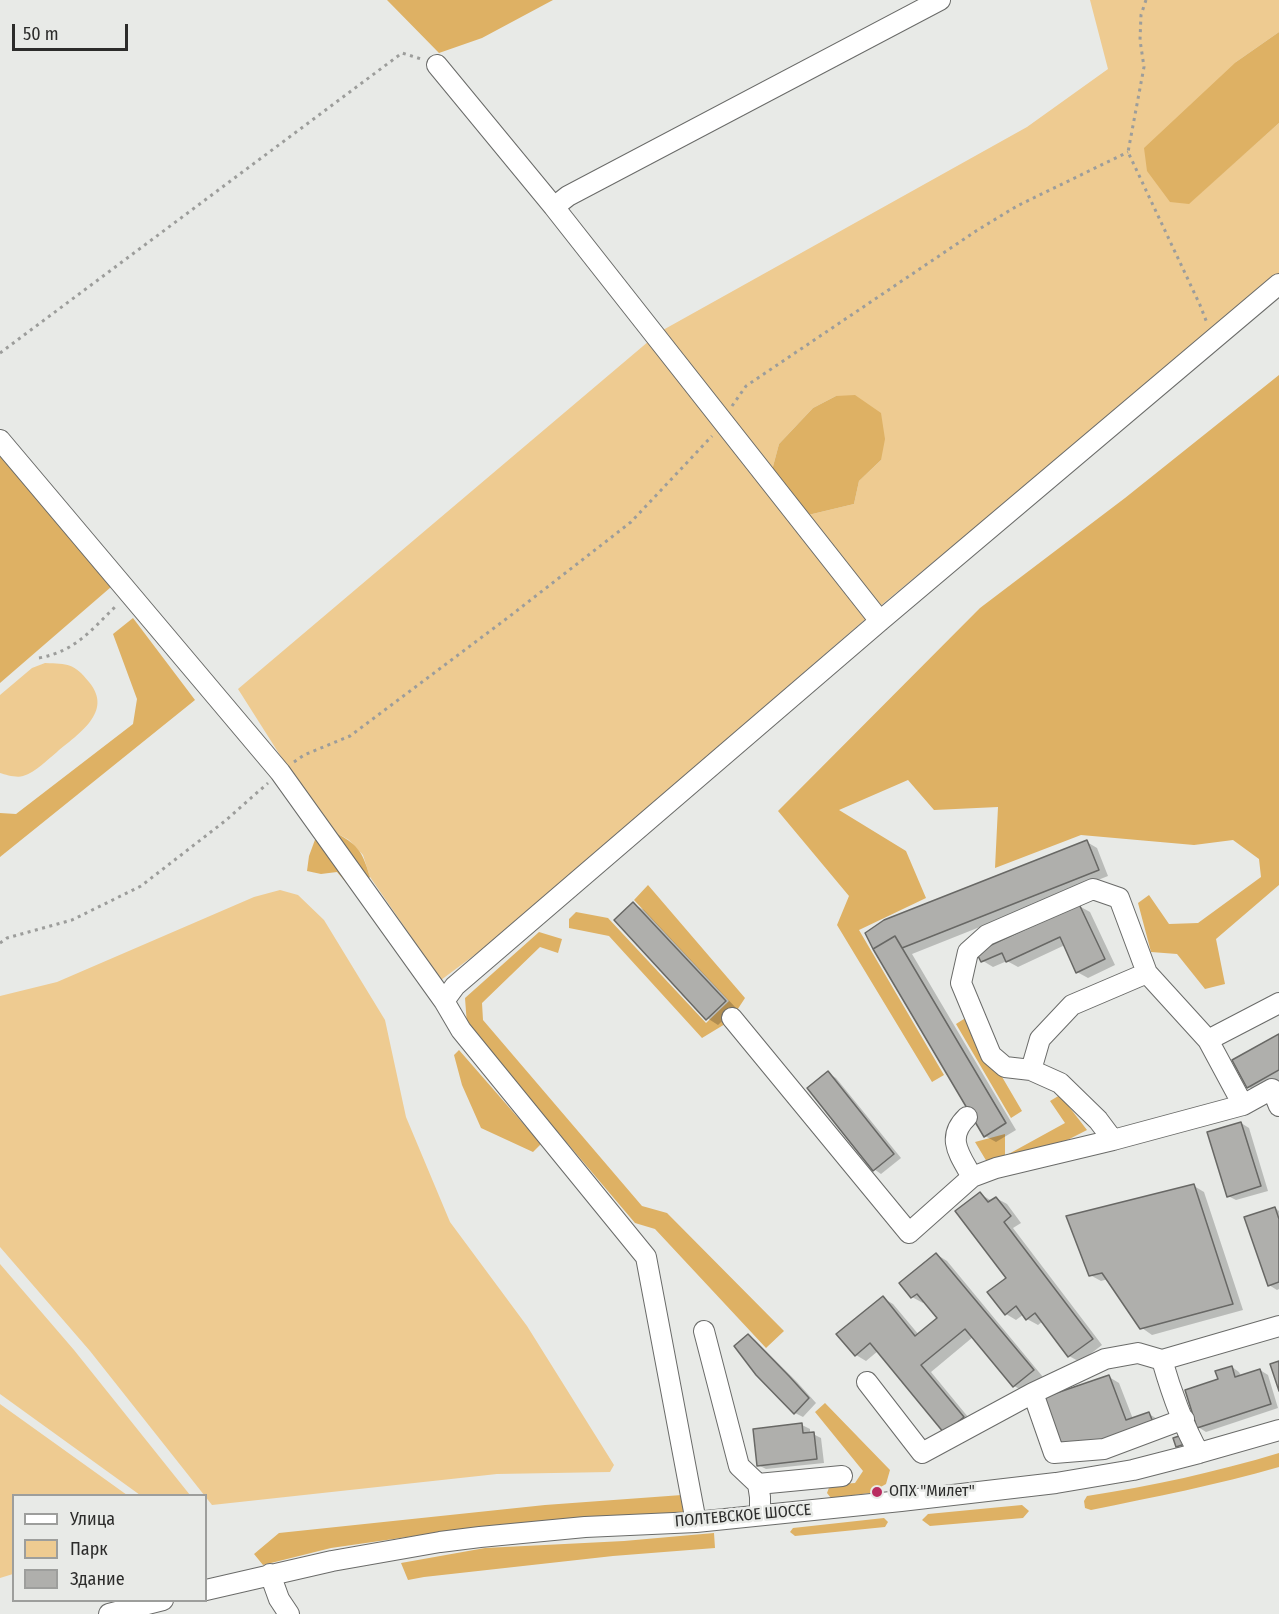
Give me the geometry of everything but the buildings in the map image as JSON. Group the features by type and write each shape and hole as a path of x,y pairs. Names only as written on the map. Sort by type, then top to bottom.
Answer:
{"street":[{"path":"554,207 568,196 940,0"},
{"path":"437,65 554,207 880,621"},
{"path":"444,1001 455,986 880,621 1279,284"},
{"path":"0,440 280,772 444,1001 461,1030 646,1257 696,1521"},
{"path":"1113,1140 1098,1120 1060,1083 1031,1070 1005,1067 991,1055 961,983 968,952 987,935 1093,889 1119,898 1147,973 1208,1040 1243,1105"},
{"path":"1031,1070 1040,1039 1072,1005 1147,973"},
{"path":"1208,1040 1279,1003"},
{"path":"732,1018 909,1233 972,1177 996,1168 1243,1105 1277,1093"},
{"path":"967,1117 959,1125 955,1138 957,1149 972,1177"},
{"path":"867,1382 921,1453 1033,1393 1105,1359 1138,1353 1162,1360 1279,1326"},
{"path":"704,1331 738,1466 758,1484 760,1515"},
{"path":"1162,1360 1199,1453"},
{"path":"1033,1393 1054,1453 1104,1449 1184,1419"},
{"name":"ПОЛТЕВСКОЕ ШОССЕ","path":"207,1590 332,1561 460,1540 585,1527 760,1515 1056,1483 1132,1470 1279,1430"},
{"path":"758,1484 842,1476"},
{"path":"270,1574 279,1599 289,1614"},
{"path":"110,1614 155,1602"}],"path":[{"path":"1146,0 1141,15 1140,40 1144,67 1128,152 1208,326"},
{"path":"0,353 402,53 437,65"},
{"path":"0,943 7,938 72,920 141,886 225,821 280,772 303,755 350,736 631,522 724,424 734,401 746,386 976,231 1017,206 1128,152"},
{"path":"39,658 52,656 75,645 130,594"}],"green space":[{"path":"1090,0 1279,0 1279,32 1236,62 1188,204 1279,123 1279,276 879,607 804,516 854,504 859,481 881,460 836,396 813,408 779,444 771,474 663,330 1027,127 1108,69"},
{"path":"649,341 869,616 496,939 441,980 370,877 363,855 349,840 333,831 285,763 238,689"},
{"path":"45,663 70,666 84,676 96,693 98,703 95,713 83,730 32,772 18,777 0,773 0,695 32,668"},
{"path":"280,890 298,895 324,920 385,1020 406,1117 450,1222 527,1326 614,1465 610,1472 497,1474 212,1505 207,1499 207,1494 203,1494 90,1351 0,1247 0,996 57,982 254,897"},
{"path":"0,1264 74,1350 189,1494 139,1494 0,1394"},
{"path":"0,1404 126,1494 12,1494 12,1574 0,1578"}],"shaded area":[{"path":"387,0 553,0 482,38 439,53"},
{"path":"1279,32 1279,123 1189,204 1170,202 1147,171 1144,148 1236,62"},
{"path":"1279,375 1279,885 1216,939 1225,984 1205,989 1177,954 1151,952 1138,903 1149,895 1169,924 1198,923 1261,877 1259,859 1233,840 1194,845 1081,835 995,868 998,807 934,810 908,780 839,810 906,851 926,898 859,930 944,1075 932,1082 837,925 849,896 778,811 980,608 1125,498"},
{"path":"855,395 881,413 885,439 881,460 859,481 854,504 804,516 771,474 779,444 813,408 836,396"},
{"path":"0,450 111,587 0,683"},
{"path":"133,618 195,700 0,857 0,813 16,814 133,724 137,699 113,634"},
{"path":"333,831 348,840 361,854 370,877 363,884 349,886 337,872 321,874 307,871 309,856 316,837"},
{"path":"648,885 745,998 730,1021 702,1038 609,936 569,928 569,919 576,912 608,918 706,1023 729,1001 634,900"},
{"path":"539,932 562,939 558,953 540,947 482,1003 483,1020 642,1206 667,1213 784,1331 766,1348 655,1229 635,1223 467,1025 465,998"},
{"path":"967,1017 1022,1111 1011,1118 956,1024"},
{"path":"459,1050 541,1144 533,1152 481,1128 462,1085 454,1055"},
{"path":"1060,1095 1087,1130 1038,1155 990,1167 975,1142 1005,1134 1005,1156 1065,1123 1050,1101"},
{"path":"825,1403 890,1470 886,1484 870,1493 831,1498 827,1493 830,1485 855,1483 863,1471 815,1412"},
{"path":"1279,1453 1279,1467 1162,1495 1091,1510 1085,1508 1084,1501 1087,1496 1184,1478"},
{"path":"682,1495 686,1512 558,1520 456,1530 331,1548 263,1565 254,1554 279,1533 545,1505"},
{"path":"1022,1505 1029,1511 1023,1518 930,1526 922,1520 928,1514"},
{"path":"884,1518 888,1522 885,1527 795,1536 790,1532 793,1528"},
{"path":"714,1533 715,1548 613,1556 408,1580 401,1563 485,1548 624,1541"}],"place":[{"name":"ОПХ \"Милет\"","path":"877,1492"}]}
